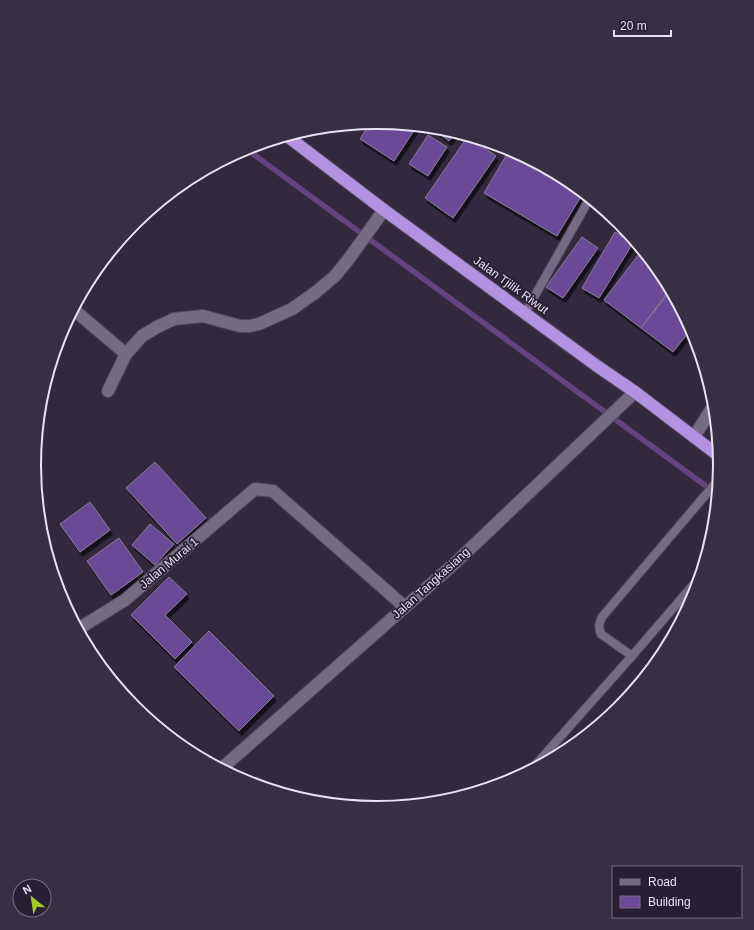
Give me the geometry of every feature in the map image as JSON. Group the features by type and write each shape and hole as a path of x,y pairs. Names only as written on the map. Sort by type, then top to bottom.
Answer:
{"highway":[{"name":"Jalan Tjilik Riwut","path":"292,140 384,210 597,366 635,392 712,451"}],"street":[{"path":"108,391 126,354 142,336 174,319 203,316 240,326 250,326 271,319 292,309 335,276 384,210"},
{"path":"78,313 126,354"},
{"name":"Jalan Tangkasiang","path":"226,765 455,563 635,392"},
{"path":"694,437 709,413"},
{"name":"Jalan Murai 1","path":"82,626 125,600 255,489 273,491 405,607"}],"lane":[{"path":"525,313 587,202"},
{"path":"632,656 601,634 599,625 602,617 712,487"},
{"path":"542,758 688,591"}],"building":[{"path":"366,130 414,131 394,161 360,139"},
{"path":"428,135 447,147 428,176 409,164"},
{"path":"441,135 452,137 449,141"},
{"path":"465,140 482,146 496,156 453,218 425,198"},
{"path":"506,155 545,174 581,197 557,236 484,193"},
{"path":"615,232 626,239 632,245 599,298 582,288"},
{"path":"582,237 598,248 563,298 546,287"},
{"path":"639,254 666,294 641,328 604,300"},
{"path":"667,295 686,335 673,352 641,328"},
{"path":"155,462 206,518 177,544 126,488"},
{"path":"90,502 110,530 80,552 60,524"},
{"path":"150,524 174,544 155,565 132,545"},
{"path":"119,538 143,572 111,595 87,561"},
{"path":"169,577 187,594 165,615 192,642 175,659 131,615"},
{"path":"209,631 274,696 239,731 174,667"}],"waterway":[{"path":"252,153 712,490"}]}
